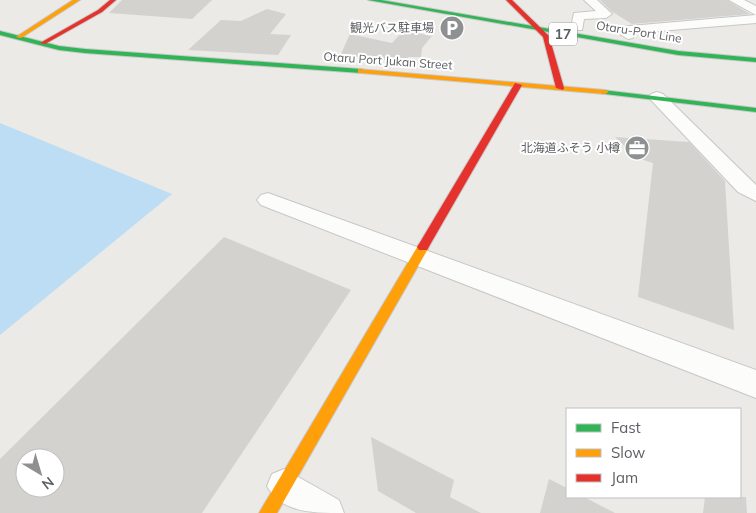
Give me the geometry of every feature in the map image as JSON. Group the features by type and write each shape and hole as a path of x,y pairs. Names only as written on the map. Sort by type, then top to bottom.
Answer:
{"street":[{"path":"19,37 77,0"},
{"path":"43,44 100,12 113,0"},
{"name":"Otaru-Port Line","path":"371,0 686,54 756,60"},
{"name":"Otaru-Port Line","path":"412,0 628,35 728,50 756,52"},
{"path":"509,0 532,20 546,36 560,88"},
{"path":"577,27 578,16 606,14 590,0"},
{"path":"735,0 756,11"},
{"path":"628,35 630,30 756,19"},
{"name":"Otaru Port Jukan Street","path":"0,33 43,44 85,50 560,88 657,97 756,110"},
{"path":"326,513 276,500 518,85"},
{"path":"657,97 745,188 756,194"},
{"path":"268,200 756,384"}],"water":[{"path":"0,123 172,194 0,335"}],"building":[{"path":"122,0 212,0 192,19 109,13"},
{"path":"600,0 727,0 750,14 632,24 611,11"},
{"path":"267,9 286,14 270,34 291,35 278,55 188,50 221,20 241,21"},
{"path":"404,30 432,36 422,48 421,57 408,57 407,61 340,56 350,34 392,43"},
{"path":"615,137 689,142 725,181 734,330 638,297 653,163 637,158"},
{"path":"224,237 351,290 202,513 0,513 0,459"},
{"path":"371,437 454,480 450,497 481,513 416,513 378,491"},
{"path":"549,479 566,488 566,498 586,498 615,513 540,513"},
{"path":"746,497 747,513 703,513 705,498"}],"traffic: fast":[{"path":"371,0 678,53 756,60"},
{"path":"0,33 59,48 85,51 361,71"},
{"path":"605,92 756,110"}],"traffic: slow":[{"path":"19,37 77,0"},
{"path":"361,71 605,92"},
{"path":"268,513 423,247"}],"traffic: jam":[{"path":"43,43 100,11 113,0"},
{"path":"509,0 546,36 560,88"},
{"path":"423,247 518,85"}],"place":[{"name":"観光バス駐車場","path":"452,28"},
{"name":"北海道ふそう 小樽","path":"637,148"}]}
